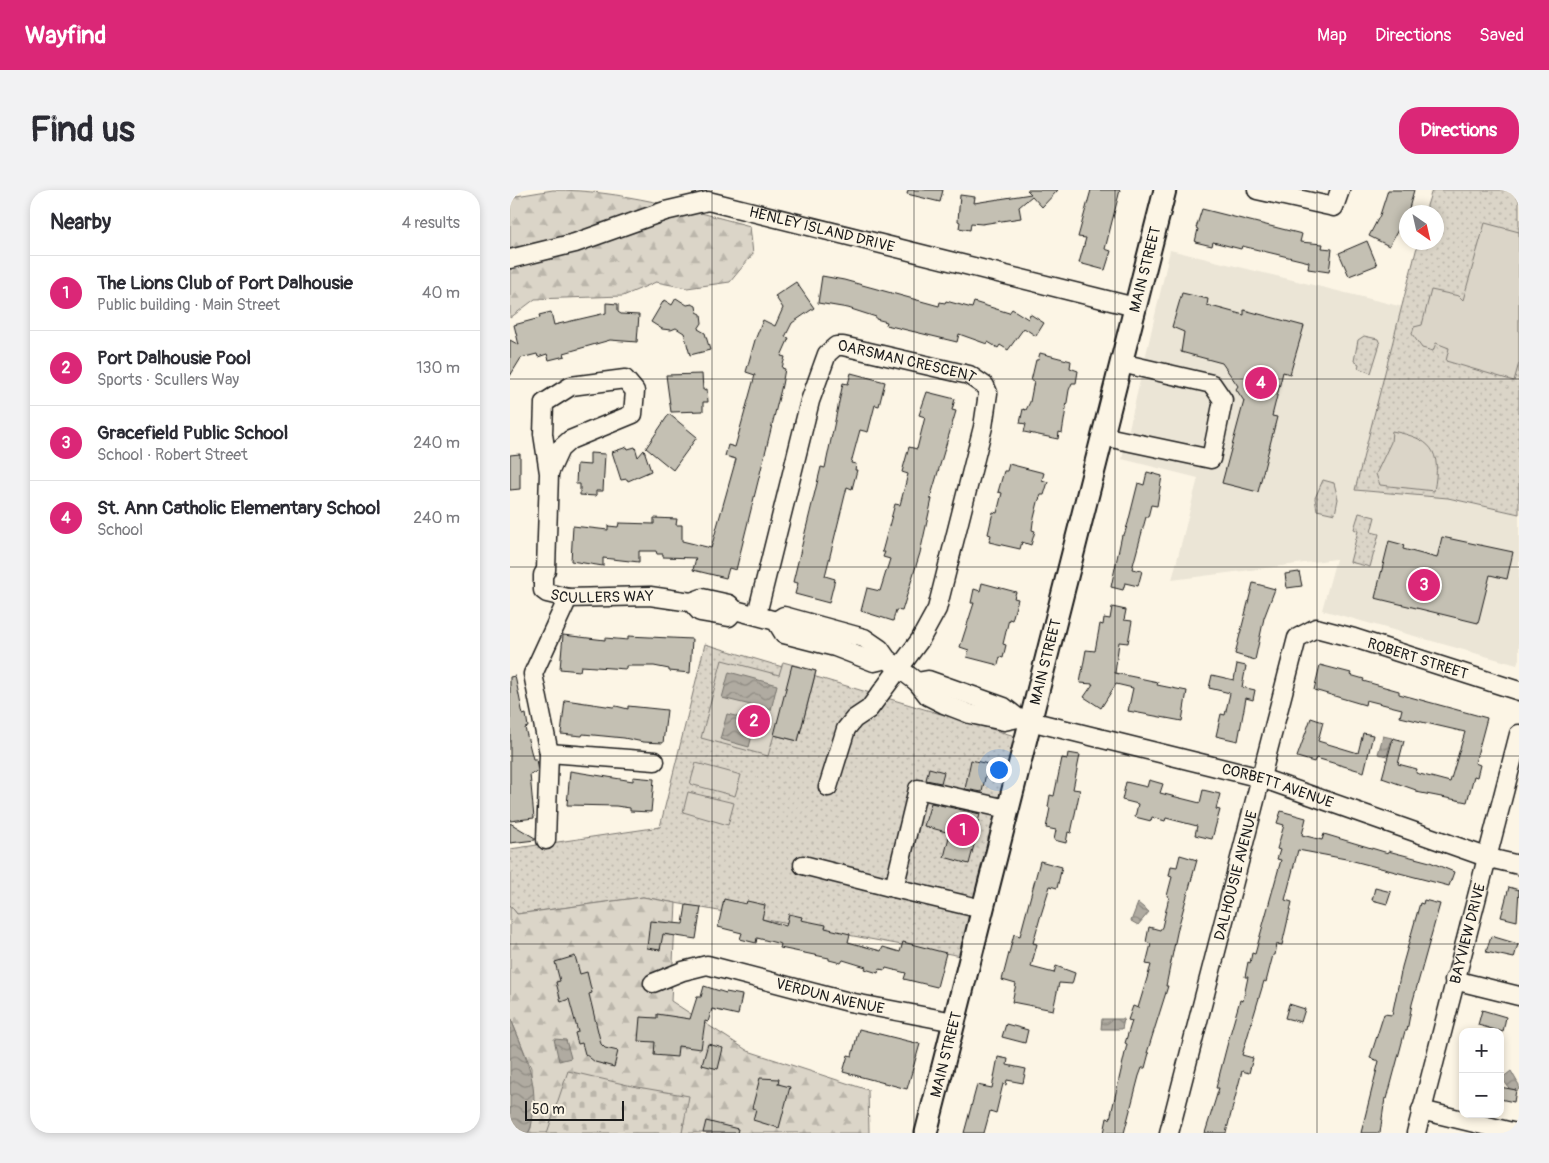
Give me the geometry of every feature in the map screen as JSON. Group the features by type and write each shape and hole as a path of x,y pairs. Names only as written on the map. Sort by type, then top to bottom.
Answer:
{"main road":[{"name":"MAIN STREET","path":"926,1133 1008,809 1024,719 1102,436 1165,190"}],"street":[{"path":"1258,190 1334,208 1340,190"},
{"name":"HENLEY ISLAND DRIVE","path":"510,259 575,243 665,211 708,201 1136,307"},
{"name":"OARSMAN CRESCENT","path":"757,614 810,401 827,354 836,346 843,346 969,375 985,386 988,393 984,427 936,610 920,640 893,663"},
{"path":"1102,436 1211,458 1223,400 1212,384 1121,363"},
{"name":"SCULLERS WAY","path":"549,473 560,449 570,440 633,414 635,391 625,379 571,386 544,403 543,434 549,473 546,570 542,584 543,590 547,593 568,598 650,596 691,602 702,598 729,604 736,610 757,614 776,621 784,616 864,638 880,649 893,663 917,682 928,680 1004,707 1024,719"},
{"path":"546,840 550,753 534,674 568,598"},
{"name":"ROBERT STREET","path":"1316,628 1354,638 1519,690"},
{"name":"DALHOUSIE AVENUE","path":"1169,1133 1297,638 1316,628"},
{"path":"828,787 846,729 854,719 869,709 893,663"},
{"name":"CORBETT AVENUE","path":"1024,719 1261,778 1489,858 1519,865"},
{"name":"BAYVIEW DRIVE","path":"1416,1133 1454,980 1489,858 1519,734"},
{"path":"550,753 655,761"},
{"path":"894,888 918,788 1008,809"},
{"path":"803,865 982,909"},
{"name":"VERDUN AVENUE","path":"653,983 683,971 707,965 849,1002 954,1022"},
{"path":"1454,980 1519,996"},
{"path":"1421,1110 1516,1133"}],"shaded area":[{"path":"1170,250 1403,307 1355,490 1448,498 1519,514 1519,658 1517,665 1322,610 1336,559 1172,580 1198,478 1122,459"}],"green space":[{"path":"553,190 603,193 628,197 677,207 750,226 753,254 730,282 687,288 656,282 623,296 535,299 510,318 510,197"},
{"path":"1432,190 1519,190 1519,514 1448,498 1355,490 1416,250 1444,250 1444,205 1427,205"},
{"path":"1485,223 1519,232 1519,363 1514,381 1446,361 1449,348 1436,343 1433,351 1422,348 1412,334 1414,327 1422,325 1431,290 1459,296 1463,300"},
{"path":"1364,336 1378,339 1380,344 1371,373 1358,368 1359,364 1354,361 1358,340"},
{"path":"1392,431 1416,438 1425,442 1431,448 1435,456 1436,465 1434,491 1380,485 1376,474 1391,442"},
{"path":"1323,480 1334,483 1338,499 1335,514 1317,510 1315,498"},
{"path":"1359,513 1375,517 1371,532 1379,534 1370,567 1350,562 1358,531 1354,529"},
{"path":"705,644 1025,739 972,958 643,897 517,914 510,905 510,849 660,827"},
{"path":"722,660 779,675 783,662 816,671 798,741 774,735 768,756 701,738"},
{"path":"696,763 741,775 735,796 690,784"},
{"path":"688,792 734,803 728,825 683,812"},
{"path":"643,897 676,903 671,1001 748,1051 868,1090 869,1133 528,1133 531,1128 531,1068 510,1017 510,905 517,914"},
{"path":"568,1071 632,1086 689,1096 682,1133 547,1133"}],"water":[{"path":"729,672 777,685 771,710 722,698"},
{"path":"727,714 756,721 749,747 720,739"},
{"path":"1383,736 1392,738 1387,756 1378,754"},
{"path":"1138,903 1149,912 1138,925 1131,921"},
{"path":"510,1017 528,1065 533,1089 533,1115 528,1133 510,1133"},
{"path":"1102,1019 1124,1019 1122,1029 1101,1029"},
{"path":"554,1039 566,1040 571,1058 559,1061"},
{"path":"1511,1071 1519,1085 1519,1089 1513,1094 1504,1081 1504,1076"}],"building":[{"path":"908,190 943,190 940,202 907,194"},
{"path":"1027,190 1058,190 1042,207 1032,196 1019,207 1021,218 982,224 971,223 970,230 959,228 960,195 975,197 974,203 1031,194"},
{"path":"1091,190 1120,190 1105,249 1111,251 1105,270 1079,263 1086,238 1078,237"},
{"path":"1388,190 1414,190 1410,205 1399,205 1399,228 1389,246 1369,236 1380,215"},
{"path":"1202,209 1302,234 1300,242 1323,244 1322,248 1332,249 1329,272 1308,269 1309,262 1242,246 1241,249 1213,242 1212,246 1195,242 1198,229 1196,228"},
{"path":"1367,241 1377,265 1349,276 1339,253"},
{"path":"822,276 844,280 939,306 940,302 945,303 946,301 972,308 974,302 1009,313 1012,309 1028,319 1030,314 1044,323 1036,336 1024,328 1008,350 1000,345 998,348 988,342 987,344 959,334 957,342 886,325 887,322 876,319 876,317 848,308 818,303"},
{"path":"796,282 814,308 792,323 785,337 789,338 781,356 785,357 782,368 785,369 782,385 736,570 729,568 726,578 693,570 696,558 663,557 663,554 657,554 656,551 639,551 639,562 603,558 603,566 571,561 573,526 608,530 608,526 618,527 619,523 654,524 654,518 677,519 676,525 682,525 682,541 711,548 736,459 725,456 728,445 735,447 755,375 746,372 755,340 763,320 775,326 783,308 775,296"},
{"path":"1182,293 1208,299 1207,305 1244,315 1244,310 1304,326 1290,374 1283,372 1272,416 1277,417 1258,492 1222,483 1244,401 1236,389 1238,386 1222,363 1181,352 1184,332 1172,327"},
{"path":"676,298 687,305 692,304 696,306 697,312 701,314 702,323 698,329 705,333 710,350 690,355 684,333 676,328 671,330 662,329 651,322 664,300 672,305"},
{"path":"606,303 618,304 618,312 621,314 639,315 637,342 610,340 564,353 565,356 549,360 547,354 538,357 537,354 521,358 510,376 510,340 519,345 514,325 540,318 539,315 551,312 554,325 606,313"},
{"path":"1040,353 1071,361 1070,368 1078,371 1076,383 1072,383 1069,390 1062,433 1059,432 1058,439 1024,432 1026,424 1020,423 1023,409 1026,410 1030,402 1034,381 1031,381 1036,360 1038,360"},
{"path":"851,373 885,382 879,406 875,405 868,432 860,430 851,463 856,464 855,470 857,470 852,489 847,487 825,576 835,579 829,603 795,594 798,583 793,582 821,467 825,468 843,383 848,384"},
{"path":"702,374 703,390 707,389 708,402 703,402 703,411 671,412 666,375"},
{"path":"927,392 955,399 952,410 956,411 930,499 932,499 920,553 902,611 896,610 893,621 861,611 867,588 880,591 890,559 883,557 885,552 882,552 895,504 900,505 908,474 902,472 909,447 917,449 925,417 919,415"},
{"path":"669,414 697,437 673,470 646,448"},
{"path":"627,447 628,449 635,447 638,457 644,450 651,471 628,481 627,479 621,480 612,452"},
{"path":"590,453 605,454 603,491 596,491 596,496 580,495 580,484 576,484 577,464 590,465"},
{"path":"520,454 520,489 510,490 510,455"},
{"path":"1009,464 1044,473 1042,480 1048,482 1044,495 1041,495 1038,502 1033,522 1032,530 1035,531 1031,545 1022,542 1020,549 989,542 991,535 988,534 993,512 997,513 1002,493 998,492 1004,471 1007,471"},
{"path":"1147,472 1162,476 1157,506 1151,505 1148,517 1146,517 1132,569 1142,571 1138,586 1125,583 1123,590 1111,587 1122,535 1124,535 1128,523 1138,483 1144,485"},
{"path":"1442,537 1513,552 1507,579 1490,575 1478,623 1375,598 1389,541 1404,545 1403,549 1437,558"},
{"path":"1299,572 1302,586 1287,588 1285,574"},
{"path":"982,583 1016,592 1014,598 1018,599 1012,620 1009,619 1003,644 1006,645 1003,658 1000,657 998,665 967,657 969,650 960,647 974,603 971,603 974,589 980,591"},
{"path":"1253,583 1275,589 1264,618 1255,660 1235,654"},
{"path":"1112,607 1126,610 1124,620 1132,621 1128,643 1119,642 1115,673 1158,682 1157,685 1187,691 1182,721 1128,711 1133,688 1116,684 1101,708 1084,697 1093,684 1080,683 1086,650 1095,651 1100,624 1103,625 1104,618 1110,619"},
{"path":"563,635 605,640 605,638 628,640 628,636 692,639 690,673 669,671 669,669 654,666 626,666 626,669 581,666 580,671 560,669"},
{"path":"1237,664 1246,666 1242,687 1255,690 1253,700 1246,698 1238,741 1216,736 1221,714 1225,715 1230,693 1209,688 1212,675 1234,680"},
{"path":"792,665 816,671 798,741 774,735"},
{"path":"1320,665 1351,673 1350,675 1364,679 1363,681 1399,691 1399,694 1487,718 1475,763 1480,765 1477,777 1474,776 1467,802 1416,792 1416,790 1382,778 1393,738 1404,741 1398,764 1417,769 1416,773 1450,782 1465,732 1400,717 1402,709 1366,700 1365,705 1314,690"},
{"path":"515,676 523,715 526,714 528,727 525,728 533,759 536,759 538,772 530,774 534,818 510,821 510,677"},
{"path":"565,700 628,709 628,706 667,710 663,743 583,734 582,736 561,734"},
{"path":"1311,718 1323,722 1318,741 1358,753 1363,733 1373,735 1364,772 1316,758 1314,762 1297,757"},
{"path":"1068,753 1080,755 1073,789 1080,790 1071,833 1068,832 1066,843 1054,840 1056,830 1046,828 1050,808 1048,807 1050,795 1054,796 1062,758 1067,759"},
{"path":"971,760 988,764 982,792 965,789"},
{"path":"929,768 944,772 941,783 926,780"},
{"path":"570,771 633,781 633,777 654,779 651,812 630,811 630,808 616,806 567,805"},
{"path":"1149,780 1163,784 1160,793 1200,803 1203,790 1220,794 1216,809 1220,810 1212,839 1195,835 1197,826 1166,818 1165,821 1152,817 1151,821 1135,817 1138,804 1122,800 1126,782 1147,787"},
{"path":"931,803 980,814 977,826 979,826 969,864 944,857 950,833 924,826"},
{"path":"1281,811 1306,818 1302,835 1322,840 1324,834 1388,853 1388,851 1430,862 1454,872 1449,886 1346,859 1298,850 1285,900 1292,902 1282,945 1277,944 1275,955 1273,955 1242,1055 1253,1058 1249,1073 1242,1071 1226,1133 1205,1133 1219,1088 1216,1088 1229,1038 1240,1000 1243,1001 1248,977 1245,977 1248,962 1250,963 1252,953 1255,954 1281,860 1277,859 1280,850 1277,849 1284,825 1277,823"},
{"path":"510,823 535,838 535,840 510,843"},
{"path":"1180,855 1197,860 1178,928 1166,986 1168,986 1147,1053 1149,1053 1145,1068 1142,1068 1139,1076 1124,1133 1104,1133 1107,1118 1110,1119 1127,1044 1125,1043 1132,1021 1128,1020 1133,1006 1138,1008 1151,965 1146,964 1151,944 1146,942 1149,927 1160,930 1162,927 1172,877 1169,876 1171,866 1177,867"},
{"path":"1040,861 1062,867 1057,888 1050,886 1040,918 1033,943 1037,944 1031,967 1054,973 1056,966 1075,973 1072,984 1059,983 1053,1010 1012,1002 1016,984 1002,980 1014,934 1020,936"},
{"path":"1509,887 1519,890 1517,921 1501,917"},
{"path":"1375,888 1391,892 1387,904 1372,900"},
{"path":"724,899 746,904 747,901 765,905 762,919 786,926 789,914 802,917 801,920 826,925 825,928 850,934 848,942 881,951 883,947 900,952 903,942 946,953 937,987 904,979 906,973 886,968 885,970 879,969 878,973 843,960 841,963 829,960 829,958 780,948 781,944 757,938 756,943 740,939 742,933 718,927"},
{"path":"1424,900 1440,904 1412,1004 1407,1031 1405,1031 1387,1099 1385,1098 1380,1133 1361,1133 1379,1061 1370,1058 1384,1014 1392,1015 1402,967 1420,903 1423,904"},
{"path":"686,905 701,907 696,939 663,934 660,950 647,948 650,921 683,924"},
{"path":"1491,936 1518,944 1514,958 1486,952"},
{"path":"575,956 580,974 587,972 592,993 589,994 601,1044 605,1048 618,1051 614,1067 595,1062 585,1054 582,1043 578,1044 575,1033 578,1032 569,999 561,1002 556,982 560,981 555,962"},
{"path":"704,986 726,993 742,995 738,1015 712,1009 708,1022 705,1021 701,1049 678,1046 677,1057 654,1055 655,1042 638,1041 640,1017 657,1018 657,1014 690,1019 697,997 701,997"},
{"path":"1289,1004 1305,1009 1301,1022 1285,1018"},
{"path":"1482,1010 1506,1017 1504,1028 1489,1028 1478,1025"},
{"path":"1006,1024 1028,1030 1025,1043 1002,1037"},
{"path":"859,1029 920,1044 907,1089 843,1072 848,1055 852,1056"},
{"path":"708,1044 723,1048 718,1069 702,1065"},
{"path":"998,1057 1008,1059 1007,1065 1026,1069 1023,1083 1007,1080 1006,1085 1003,1084 996,1113 990,1111 984,1133 964,1133 977,1085 992,1088"},
{"path":"760,1078 779,1079 778,1084 790,1087 779,1128 753,1120 756,1109 752,1108"},
{"path":"1504,1088 1516,1090 1514,1102 1504,1100"},
{"path":"706,1121 738,1129 737,1133 703,1133"}],"place":[{"name":"St. Ann Catholic Elementary School","path":"1261,383"},
{"name":"Gracefield Public School","path":"1424,585"},
{"name":"Port Dalhousie Pool","path":"754,721"},
{"name":"The Lions Club of Port Dalhousie","path":"963,830"}]}
